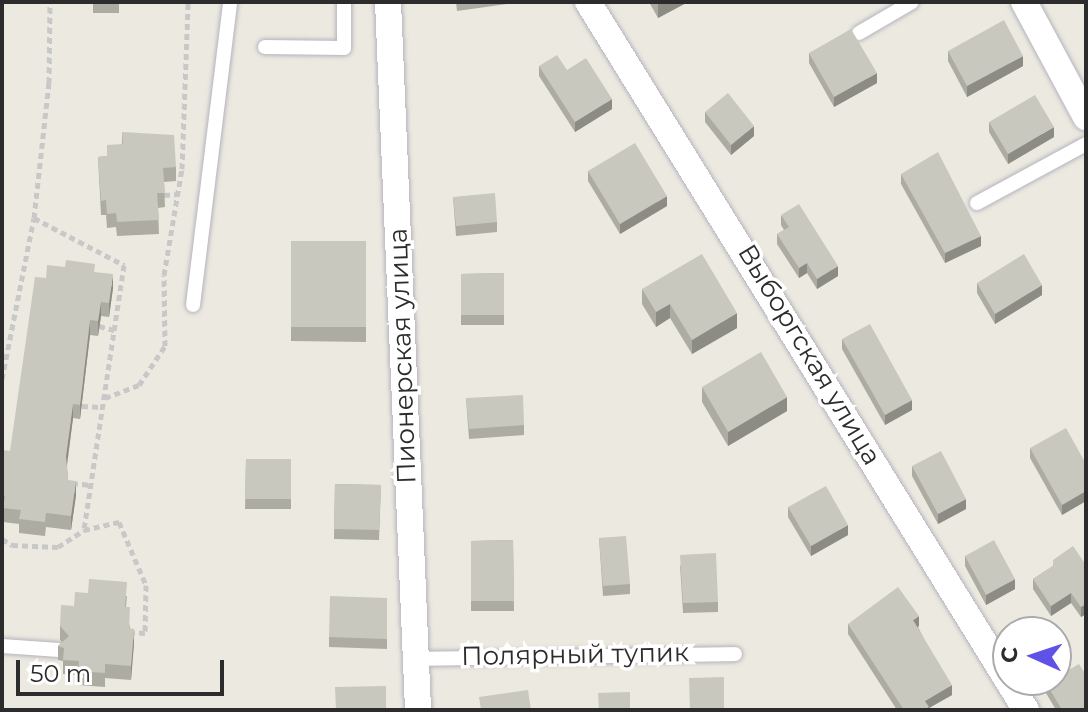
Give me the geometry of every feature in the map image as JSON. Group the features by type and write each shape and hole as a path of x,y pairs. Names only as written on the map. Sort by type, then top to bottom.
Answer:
{"street":[{"name":"Пионерская улица","path":"388,2 418,710"},
{"name":"Выборгская улица","path":"588,2 1026,710"},
{"path":"1024,2 1086,117"}],"lane":[{"path":"265,47 344,48 344,2"},
{"path":"859,33 912,2"},
{"path":"193,305 232,4"},
{"path":"977,203 1086,144"},
{"path":"2,646 59,650"},
{"name":"Полярный тупик","path":"416,659 735,654"}],"path":[{"path":"2,379 34,218 49,83 50,2"},
{"path":"104,398 139,385 165,346 164,275 178,194 188,2"},
{"path":"164,195 178,194"},
{"path":"34,218 124,265 84,530"},
{"path":"99,326 114,330"},
{"path":"82,406 102,407"},
{"path":"69,482 91,485"},
{"path":"2,539 12,545 58,547 84,530 119,522 146,585 145,633 129,632"}],"building":[{"path":"1004,20 1023,56 967,86 948,51"},
{"path":"851,29 877,73 834,97 809,53"},
{"path":"557,55 567,70 586,58 612,99 575,122 539,66"},
{"path":"728,93 754,126 731,145 705,112"},
{"path":"1035,95 1054,127 1008,154 989,122"},
{"path":"122,132 174,135 176,167 163,168 165,193 157,193 159,220 117,222 116,213 107,214 106,200 101,201 98,157 107,156 107,145 123,144"},
{"path":"635,143 667,196 620,224 588,171"},
{"path":"938,152 981,236 945,253 901,174"},
{"path":"495,193 497,222 456,226 453,197"},
{"path":"799,204 838,266 817,279 807,263 799,268 777,234 789,227 781,215"},
{"path":"291,241 366,241 366,327 291,327"},
{"path":"702,254 737,313 692,340 670,304 656,312 642,289"},
{"path":"1024,254 1042,285 995,314 977,283"},
{"path":"66,260 95,264 94,272 113,274 109,303 101,302 98,321 90,320 80,405 73,404 66,456 68,480 76,481 71,516 46,513 45,522 19,519 21,510 3,508 3,450 10,451 35,277 46,278 47,265 65,267"},
{"path":"504,273 504,315 461,315 461,274"},
{"path":"870,324 912,400 885,415 842,339"},
{"path":"761,352 787,397 728,432 702,387"},
{"path":"523,395 524,425 469,429 466,398"},
{"path":"1066,428 1086,464 1086,491 1062,505 1030,448"},
{"path":"941,451 966,499 938,514 912,466"},
{"path":"246,459 291,459 291,499 245,499"},
{"path":"335,484 381,485 379,530 334,529"},
{"path":"826,486 848,525 811,546 788,507"},
{"path":"626,536 630,584 603,586 599,538"},
{"path":"513,540 514,601 471,601 471,541"},
{"path":"994,540 1015,579 986,595 965,556"},
{"path":"1073,546 1086,565 1086,604 1081,607 1071,593 1051,606 1033,579 1053,566 1053,560"},
{"path":"716,553 718,602 683,603 680,555"},
{"path":"89,579 127,582 125,607 130,607 129,628 134,629 131,666 105,664 105,673 78,671 79,661 63,660 64,648 58,646 69,636 60,626 61,605 74,606 75,592 88,593"},
{"path":"898,587 919,616 913,620 952,685 925,701 929,707 923,710 904,710 848,624"},
{"path":"330,596 387,598 387,639 329,637"},
{"path":"1079,664 1086,675 1086,710 1062,710 1054,696 1072,696 1072,668"},
{"path":"724,677 724,710 690,710 689,678"},
{"path":"386,686 386,710 336,710 335,687"},
{"path":"528,690 531,710 481,710 479,697"},
{"path":"630,692 630,710 599,710 598,693"}]}
